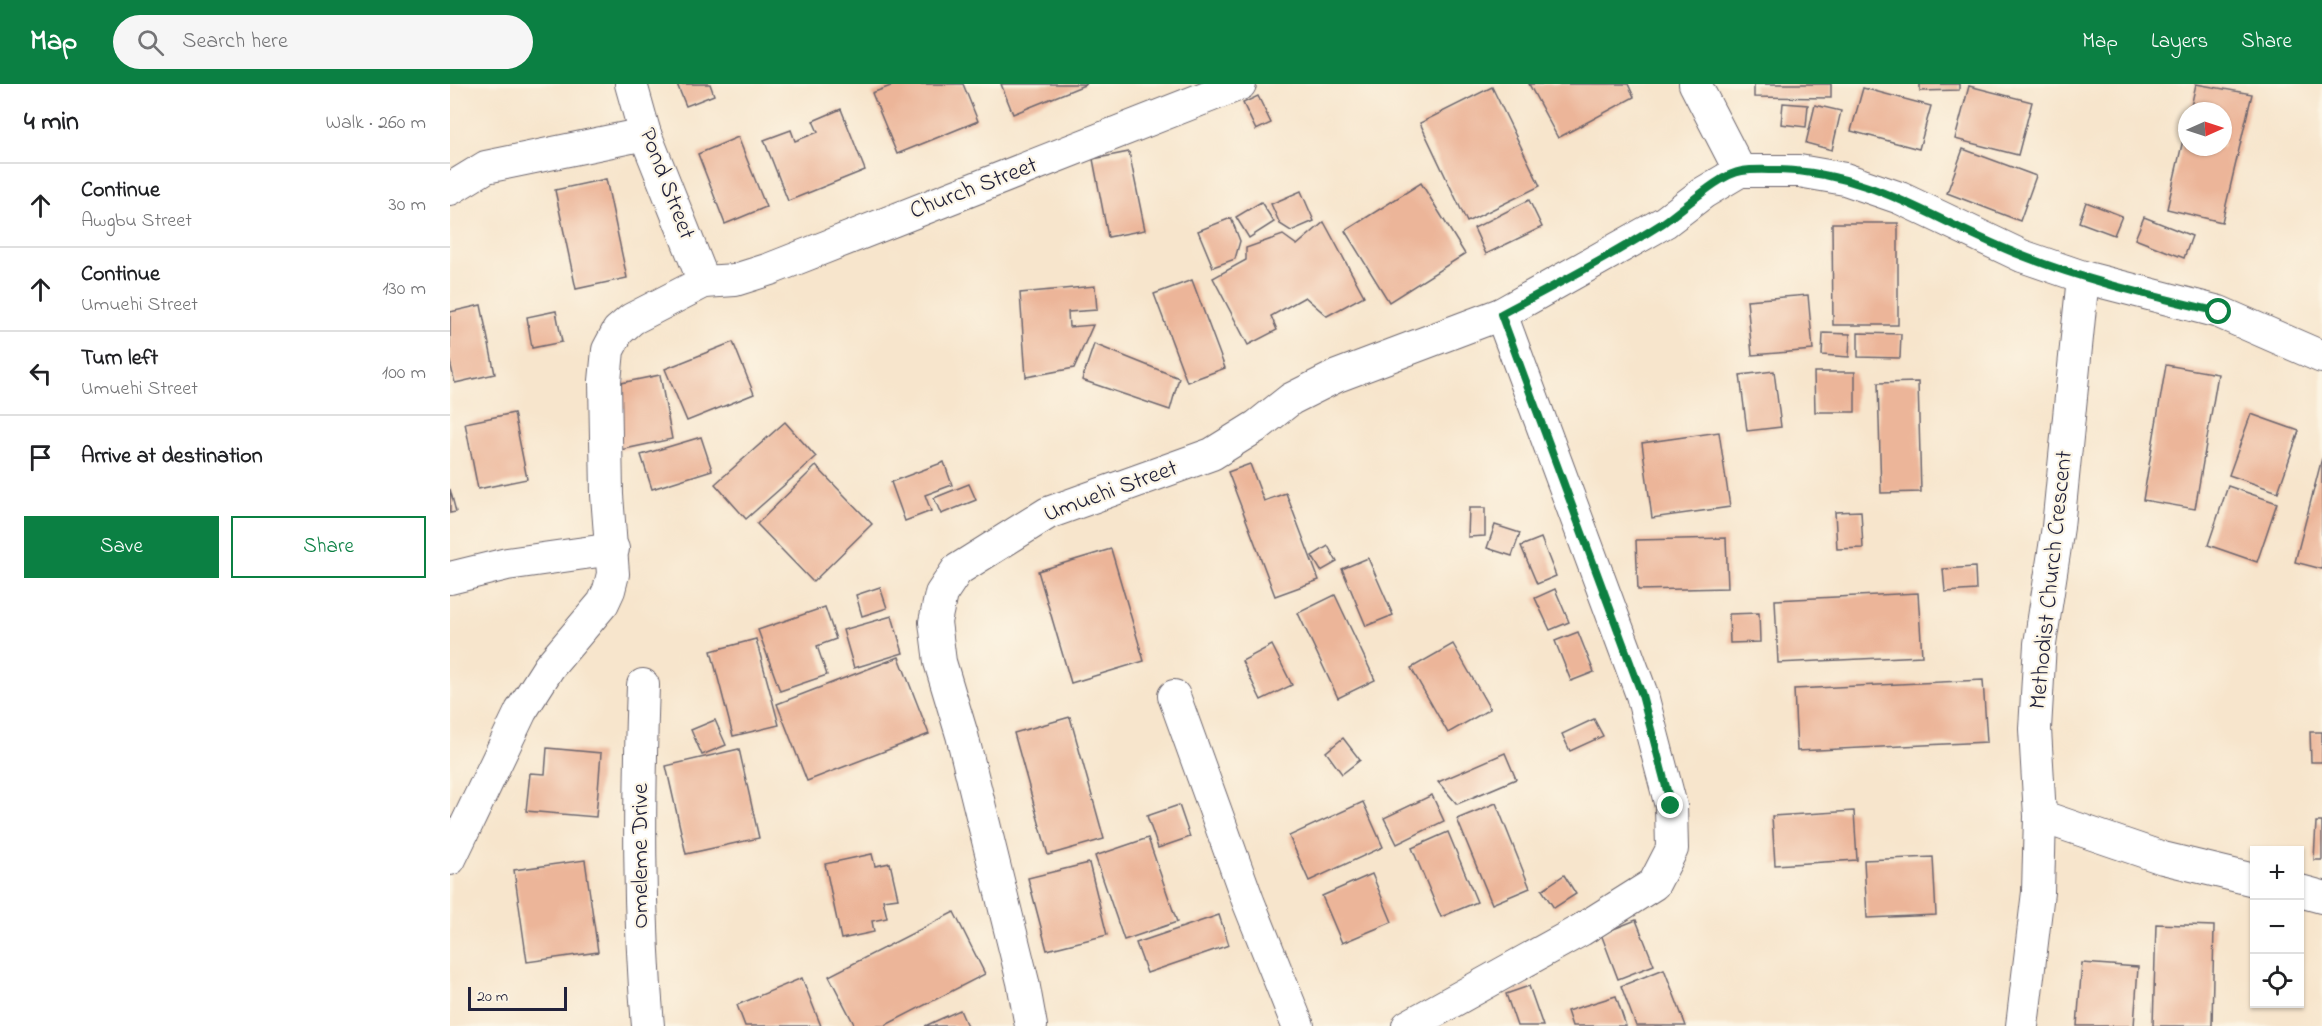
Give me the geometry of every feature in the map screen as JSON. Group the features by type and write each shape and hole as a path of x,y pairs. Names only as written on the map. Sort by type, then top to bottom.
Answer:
{"street":[{"name":"Pond Street","path":"631,84 645,134 704,282"},
{"name":"Church Street","path":"704,282 735,280 770,269 1240,84"},
{"path":"1695,84 1740,171 1799,171 1845,179 1900,198 2022,256 2083,277 2219,312 2322,357"},
{"path":"450,189 486,167 645,134"},
{"name":"Umuehi Street","path":"1031,1026 1023,982 965,746 940,662 935,622 941,594 957,570 1048,513 1212,454 1257,426 1291,399 1337,376 1501,314 1665,222 1703,193 1740,171"},
{"name":"Methodist Church Crescent","path":"2022,1026 2038,892 2040,816 2035,729 2040,644 2058,527 2083,277"},
{"path":"450,859 458,822 532,693 549,667 603,603 614,574 607,495 605,381 608,350 618,331 632,319 704,282"},
{"path":"1408,1026 1581,930 1654,884 1672,849 1671,806 1642,695 1501,314"},
{"path":"450,578 507,564 613,549"},
{"name":"Omeleme Drive","path":"643,685 639,827 642,961 648,1026"},
{"path":"1174,696 1248,901 1298,1026"},
{"path":"2040,816 2163,858 2250,879"},
{"path":"2304,892 2322,897"}],"building":[{"path":"677,84 710,84 714,95 686,106"},
{"path":"896,84 963,84 978,121 897,154 872,93"},
{"path":"1001,84 1087,84 1013,114"},
{"path":"1529,84 1628,84 1634,97 1558,138"},
{"path":"1754,84 1831,84 1831,98 1754,97"},
{"path":"1920,84 1959,84 1959,90 1920,91"},
{"path":"2196,84 2252,94 2222,222 2167,209 2179,156 2232,156 2232,102 2192,102"},
{"path":"1969,86 2032,102 2018,155 1955,139"},
{"path":"1492,87 1540,186 1467,222 1420,123"},
{"path":"1863,88 1931,106 1919,149 1851,131"},
{"path":"1258,96 1271,123 1256,130 1243,103"},
{"path":"1783,103 1808,105 1806,127 1781,124"},
{"path":"1815,105 1841,111 1832,150 1806,143"},
{"path":"841,109 865,170 788,201 764,140 791,130 795,141 818,132 813,121"},
{"path":"738,137 766,207 725,224 698,154"},
{"path":"1963,149 2036,176 2020,221 1947,193"},
{"path":"1129,152 1145,230 1108,237 1093,159"},
{"path":"606,179 627,278 576,289 555,190"},
{"path":"1421,183 1465,254 1389,302 1345,231"},
{"path":"1301,191 1314,221 1291,231 1280,224 1271,204"},
{"path":"1529,200 1542,227 1486,254 1474,228"},
{"path":"1261,202 1274,222 1249,238 1236,217"},
{"path":"2086,202 2122,216 2114,235 2079,222"},
{"path":"2144,217 2192,236 2184,258 2135,239"},
{"path":"1231,218 1240,241 1235,259 1213,267 1198,231"},
{"path":"1324,222 1364,296 1327,316 1305,297 1271,316 1277,330 1248,345 1213,278 1246,260 1246,248 1283,235 1297,245"},
{"path":"1832,223 1898,223 1898,325 1833,325"},
{"path":"1192,280 1225,368 1187,382 1154,294"},
{"path":"1095,286 1097,310 1068,312 1069,327 1093,325 1074,368 1026,377 1020,293"},
{"path":"1808,295 1813,350 1752,355 1747,300"},
{"path":"481,305 495,374 455,383 450,362 450,312"},
{"path":"556,311 562,342 532,348 527,317"},
{"path":"1823,333 1850,334 1849,357 1822,355"},
{"path":"1858,333 1901,334 1900,358 1858,357"},
{"path":"733,342 754,394 687,421 665,369"},
{"path":"1094,344 1179,378 1170,410 1082,380"},
{"path":"2166,365 2218,374 2195,509 2143,500"},
{"path":"1774,371 1781,427 1747,431 1740,375"},
{"path":"1814,372 1855,372 1855,412 1815,412"},
{"path":"660,375 672,439 620,450 606,386"},
{"path":"1918,382 1921,492 1881,493 1878,383"},
{"path":"514,413 527,479 478,489 465,423"},
{"path":"2251,414 2299,431 2278,492 2229,475"},
{"path":"785,422 816,457 746,519 715,484"},
{"path":"1719,432 1730,507 1652,518 1642,443"},
{"path":"701,437 712,470 652,489 641,455"},
{"path":"2322,458 2322,569 2295,562"},
{"path":"944,462 952,485 925,495 931,511 905,521 891,482"},
{"path":"1250,464 1264,501 1286,493 1319,580 1275,596 1228,472"},
{"path":"816,466 872,524 813,582 757,524"},
{"path":"969,484 976,500 941,514 934,498"},
{"path":"2228,486 2277,503 2257,562 2208,545"},
{"path":"450,489 456,512 450,513"},
{"path":"1469,508 1485,508 1485,536 1468,537"},
{"path":"1861,511 1863,548 1837,549 1835,512"},
{"path":"1495,525 1520,533 1512,556 1487,548"},
{"path":"1541,538 1556,576 1537,584 1521,546"},
{"path":"1726,538 1728,588 1638,590 1636,540"},
{"path":"1328,546 1337,562 1321,571 1312,556"},
{"path":"1111,549 1144,661 1071,683 1038,571"},
{"path":"1368,558 1393,615 1366,626 1342,569"},
{"path":"1975,567 1976,590 1945,592 1943,569"},
{"path":"880,587 887,608 862,616 856,595"},
{"path":"1555,589 1569,622 1550,630 1535,598"},
{"path":"1918,593 1922,656 1778,663 1775,600"},
{"path":"1335,595 1375,680 1338,698 1298,613"},
{"path":"825,607 836,639 817,646 827,675 780,691 758,630"},
{"path":"1759,613 1760,642 1730,643 1729,614"},
{"path":"892,616 903,653 854,668 843,630"},
{"path":"1578,632 1594,672 1571,681 1555,641"},
{"path":"756,639 779,725 733,736 711,651"},
{"path":"1453,644 1490,709 1448,733 1411,668"},
{"path":"1272,645 1292,685 1261,700 1242,661"},
{"path":"899,657 929,734 807,781 777,704"},
{"path":"1983,680 1987,742 1797,751 1794,689"},
{"path":"1070,717 1104,839 1048,855 1014,733"},
{"path":"1594,719 1603,736 1570,751 1562,734"},
{"path":"715,720 726,745 702,755 691,730"},
{"path":"2310,732 2322,732 2322,762 2311,762"},
{"path":"1343,738 1360,760 1342,774 1326,752"},
{"path":"547,748 601,753 596,817 526,811 530,773 545,774"},
{"path":"739,749 759,838 686,854 666,766"},
{"path":"1505,753 1516,779 1457,804 1438,782"},
{"path":"1432,795 1444,821 1397,844 1384,818"},
{"path":"1363,802 1383,847 1309,881 1289,836"},
{"path":"1496,803 1530,888 1492,904 1457,819"},
{"path":"1179,805 1190,837 1158,848 1147,816"},
{"path":"1854,811 1857,860 1775,865 1772,816"},
{"path":"2316,822 2322,822 2322,860 2314,860"},
{"path":"1448,832 1477,902 1441,917 1412,848"},
{"path":"1148,838 1177,922 1124,940 1095,856"},
{"path":"872,854 875,866 890,863 898,898 883,900 887,918 872,921 874,932 841,939 825,864"},
{"path":"1933,857 1936,915 1867,918 1864,860"},
{"path":"585,860 598,952 527,962 514,870"},
{"path":"1089,863 1107,935 1047,950 1028,878"},
{"path":"1372,874 1392,922 1342,943 1322,896"},
{"path":"1564,875 1576,894 1554,908 1542,890"},
{"path":"954,912 985,974 884,1026 855,1026 829,976"},
{"path":"1219,915 1229,945 1147,973 1136,943"},
{"path":"1636,920 1654,965 1618,979 1601,934"},
{"path":"2156,924 2214,926 2212,1026 2153,1026"},
{"path":"2082,963 2138,967 2134,1026 2077,1026"},
{"path":"1664,969 1686,1026 1636,1026 1621,986"},
{"path":"802,978 821,1026 745,1026 737,1005"},
{"path":"1529,986 1543,1026 1517,1026 1506,994"},
{"path":"1616,996 1626,1026 1572,1026 1567,1011"},
{"path":"960,1010 967,1026 925,1026"}],"route":[{"path":"1671,806 1642,695 1501,314 1570,278 1665,222 1703,193 1740,171 1769,170 1799,171 1845,179 1900,198 2022,256 2083,277 2219,312"}]}
